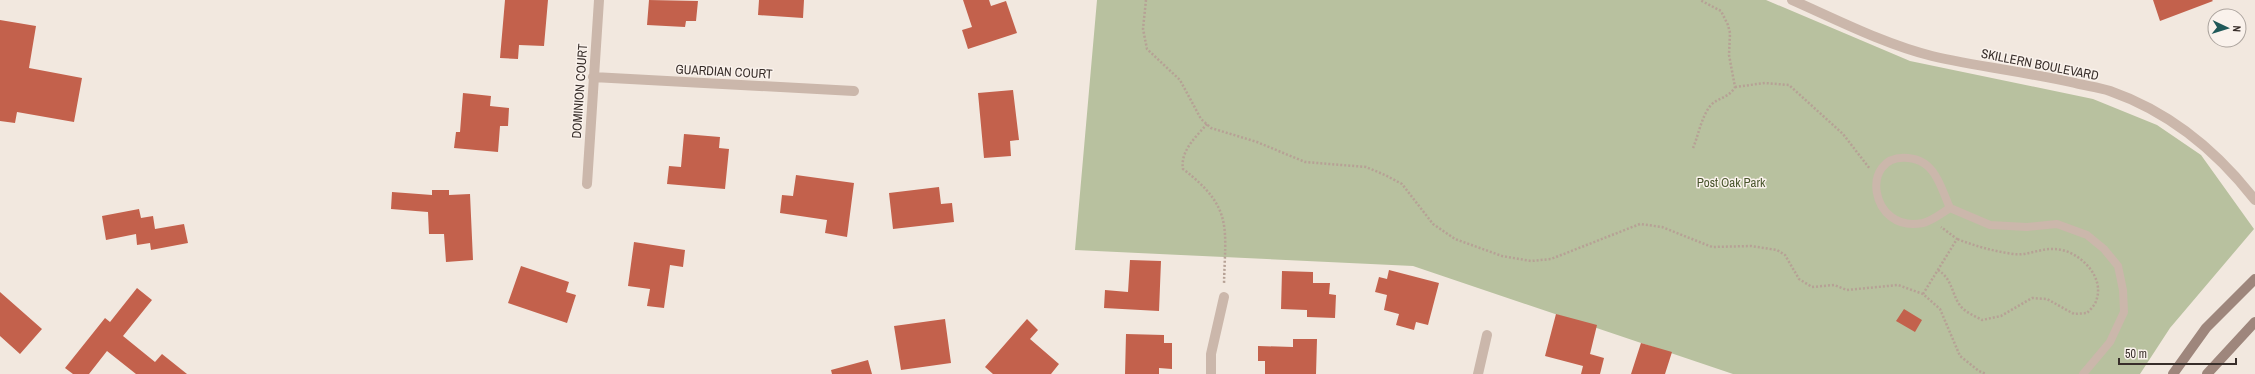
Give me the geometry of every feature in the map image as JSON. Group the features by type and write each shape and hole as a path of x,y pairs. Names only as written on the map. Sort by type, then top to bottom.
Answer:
{"main road":[{"path":"2173,374 2206,328 2255,279"},
{"path":"2207,374 2255,322"}],"street":[{"name":"DOMINION COURT","path":"587,184 599,0"},
{"name":"SKILLERN BOULEVARD","path":"1792,0 1893,43 1930,56 1972,65 2058,79 2110,91 2160,114 2206,146 2240,181 2255,200"},
{"name":"GUARDIAN COURT","path":"593,77 854,91"},
{"path":"1211,374 1211,354 1224,297"},
{"path":"1478,374 1487,335"}],"lane":[{"path":"1950,208 1924,223 1902,223 1883,210 1876,195 1877,178 1885,163 1898,157 1918,159 1935,174 1950,208 1990,225 2027,227 2057,224 2087,234 2118,266 2123,290 2124,312 2110,342 2088,365 2083,374"}],"path":[{"path":"1146,0 1143,29 1147,49 1180,80 1201,119 1211,128 1257,142 1305,162 1359,166 1373,169 1402,184 1433,224 1455,240 1502,256 1531,261 1551,259 1640,224 1662,227 1712,247 1751,246 1777,250 1785,255 1799,279 1812,287 1834,286 1847,290 1898,285 1923,294 1940,309 1960,356 1978,371 1986,374"},
{"path":"1693,148 1705,113 1713,104 1727,98 1735,86 1729,55 1728,25 1721,11 1700,0"},
{"path":"1735,86 1765,83 1788,85 1843,134 1877,178"},
{"path":"1207,124 1189,147 1182,162 1183,169 1198,180 1215,198 1223,217 1226,237 1224,297"},
{"path":"1931,219 1957,239 1984,248 2014,254 2054,249 2076,255 2094,272 2098,290 2096,301 2087,313 2074,314 2047,299 2032,298 2001,316 1982,320 1963,310 1959,304 1949,278 1938,270"},
{"path":"1923,294 1957,239"}],"green space":[{"name":"Post Oak Park","path":"1097,0 1766,0 1910,61 2093,99 2157,125 2201,155 2254,229 2170,328 2140,374 1733,374 1413,266 1075,250"}],"building":[{"path":"505,0 548,0 544,46 519,45 518,59 500,58"},
{"path":"649,0 698,1 696,21 686,21 685,27 647,25"},
{"path":"759,0 804,0 803,18 758,15"},
{"path":"963,0 989,0 991,6 1006,1 1017,33 968,49 962,30 972,27"},
{"path":"2153,0 2212,0 2213,1 2160,21"},
{"path":"0,20 36,26 29,68 82,78 74,122 17,112 15,123 0,121"},
{"path":"1013,90 1019,140 1010,141 1011,156 984,158 978,93"},
{"path":"463,93 491,96 490,106 509,108 508,126 500,126 498,152 454,148 456,132 460,132"},
{"path":"684,134 720,137 719,148 729,149 725,189 667,184 669,166 681,167"},
{"path":"796,175 854,183 847,237 825,233 827,220 780,213 782,195 793,196"},
{"path":"939,187 941,204 952,203 954,222 893,229 889,193"},
{"path":"432,190 449,190 449,195 470,194 473,260 446,262 444,234 429,234 428,212 391,209 392,192 432,195"},
{"path":"139,209 141,218 153,216 155,229 184,224 188,243 151,250 150,243 137,245 136,234 106,240 102,216"},
{"path":"634,242 685,250 683,267 670,265 664,308 647,306 650,289 628,286"},
{"path":"1130,260 1161,261 1159,311 1104,308 1105,290 1128,292"},
{"path":"521,266 569,282 566,292 576,295 567,323 508,303"},
{"path":"1389,270 1439,283 1428,325 1416,322 1414,330 1396,325 1399,314 1384,310 1387,295 1375,292 1379,277 1387,279"},
{"path":"1282,271 1313,272 1313,283 1330,283 1329,294 1336,295 1335,318 1307,317 1307,310 1281,309"},
{"path":"137,288 152,300 123,336 155,362 162,354 187,374 136,374 107,351 89,374 73,374 65,368 105,318 110,322"},
{"path":"0,292 42,329 20,354 0,336"},
{"path":"1904,309 1922,320 1915,332 1896,321"},
{"path":"1556,314 1597,325 1590,354 1604,358 1600,374 1581,374 1583,366 1545,356"},
{"path":"945,319 951,363 901,370 894,326"},
{"path":"1027,319 1038,330 1030,339 1059,364 1051,374 993,374 985,367"},
{"path":"1126,334 1164,335 1164,343 1172,343 1172,369 1159,368 1159,374 1125,374"},
{"path":"1293,339 1317,339 1316,374 1265,374 1265,361 1258,361 1258,346 1293,347"},
{"path":"1641,343 1672,352 1665,374 1631,374"},
{"path":"868,360 872,374 832,374 831,370"}]}
